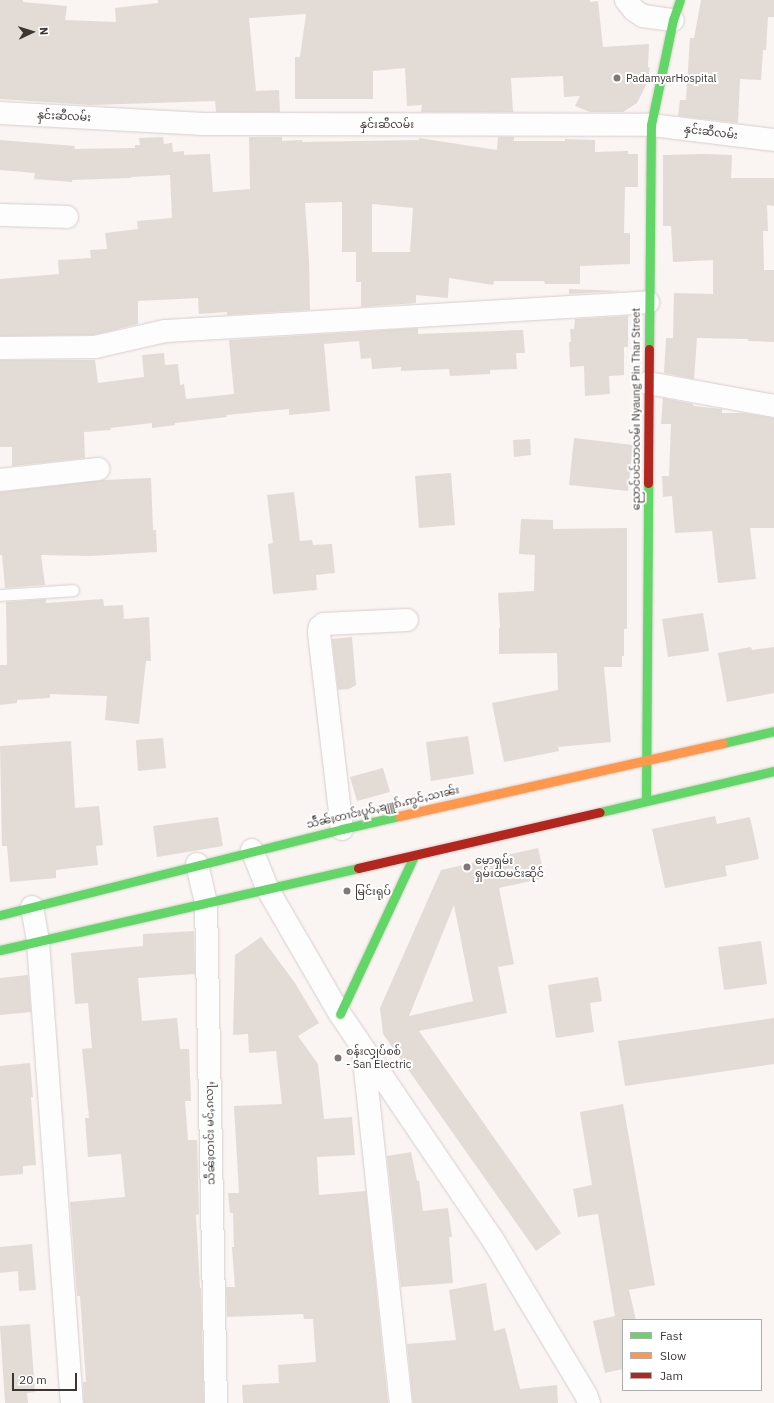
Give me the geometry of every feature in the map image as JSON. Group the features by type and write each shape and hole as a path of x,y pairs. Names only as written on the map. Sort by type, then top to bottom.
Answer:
{"main road":[{"name":"ညောင်ပင်သာလမ်း Nyaung Pin Thar Street","path":"646,801 648,302 651,125 677,10"},
{"name":"သဵႅၼ်ႈတၢင်းပူဝ်ႇၶျူၵ်ႉဢွင်ႇသၢၼ်း","path":"0,915 252,850 646,762 774,730"},
{"path":"0,950 206,902 268,890 774,771"},
{"path":"340,1014 414,856"}],"street":[{"path":"626,0 634,10 643,16 677,10"},
{"name":"နှင်းဆီလမ်း","path":"0,113 204,124 651,125 774,140"},
{"path":"0,215 67,217"},
{"path":"0,348 95,347 165,331 648,302"},
{"path":"648,383 774,406"},
{"path":"0,480 98,469"},
{"path":"342,829 319,632 320,627 324,624 407,620"},
{"path":"252,850 268,890 340,1014 494,1240 586,1395 588,1403"},
{"name":"သဵၼ်ႈတၢင်း မင်ႇၵလႃႇ","path":"197,864 206,902 216,1403"},
{"path":"32,907 38,942 72,1403"},
{"path":"363,1048 401,1403"}],"lane":[{"path":"0,595 73,590"}],"building":[{"path":"0,0 23,0 23,2 67,6 65,20 116,22 115,8 158,3 158,0 590,0 590,2 598,1 603,47 649,44 648,67 650,68 647,83 637,103 623,112 590,112 575,106 580,96 564,97 563,76 511,78 513,112 421,112 422,105 407,106 405,68 373,71 373,99 295,99 295,57 300,57 306,14 249,18 256,91 279,90 280,112 216,112 215,101 91,105 0,99"},
{"path":"701,0 774,0 774,17 768,17 766,50 763,50 761,80 740,79 738,123 678,116 680,100 686,100 690,38 694,38"},
{"path":"163,137 164,144 172,143 173,152 184,151 184,155 210,154 213,192 250,189 249,137 282,137 282,141 302,140 302,142 419,140 419,138 497,150 498,137 514,137 514,141 565,141 565,139 595,140 595,152 628,151 628,154 638,154 638,187 625,187 624,233 630,233 630,264 580,266 580,284 545,284 544,281 494,281 493,285 449,278 448,298 416,295 416,303 361,307 361,282 356,282 356,252 342,252 342,202 305,203 309,260 310,310 227,315 227,312 199,314 198,298 138,301 138,324 94,335 0,336 0,279 59,274 58,260 91,258 90,250 107,249 105,233 138,229 137,221 172,218 170,175 72,180 72,182 34,179 35,173 0,170 0,140 75,146 74,149 135,148 135,145 140,145 139,138","holes":["372,204 413,208 410,252 372,252"]},
{"path":"663,155 732,155 731,178 774,178 774,206 767,205 768,231 763,231 764,270 774,270 774,342 748,341 748,339 697,338 694,379 664,373 666,338 673,338 674,293 713,294 713,260 673,262 671,226 663,226"},
{"path":"569,289 622,291 569,294"},
{"path":"628,316 628,347 624,347 624,375 609,376 610,394 585,396 584,366 570,367 570,329 574,329 575,319"},
{"path":"418,328 418,334 523,330 525,353 516,353 517,369 490,370 490,374 450,376 449,369 401,371 401,367 372,369 371,358 361,359 359,341 324,344 330,411 289,415 289,409 226,415 227,417 175,423 175,425 152,428 152,423 110,428 111,430 84,432 85,458 12,466 12,447 0,447 0,360 95,360 98,383 144,377 142,355 164,353 165,365 178,364 180,385 184,384 186,399 234,394 229,340"},
{"path":"663,398 693,404 693,406 722,409 722,413 744,413 774,418 774,528 750,528 756,579 718,583 712,531 675,533 672,496 663,497 662,476 669,476 671,424 661,424"},
{"path":"574,438 633,445 628,491 569,485"},
{"path":"530,439 531,455 514,457 513,440"},
{"path":"451,473 455,525 419,528 415,476"},
{"path":"151,478 153,530 156,530 157,552 90,556 41,555 45,585 5,588 2,555 0,555 0,492 104,480"},
{"path":"294,492 300,541 312,540 313,545 332,544 335,573 316,575 317,590 273,594 268,544 273,543 267,495"},
{"path":"521,519 553,520 553,529 627,528 627,629 624,629 624,656 622,656 622,667 604,667 611,742 558,747 559,751 504,762 492,703 558,690 557,653 499,654 500,628 498,593 534,591 535,555 519,554"},
{"path":"46,599 46,603 103,599 104,606 123,605 124,619 149,617 151,661 146,661 139,724 105,720 107,696 50,694 50,698 17,700 17,703 0,705 0,665 7,665 6,602"},
{"path":"703,613 709,651 668,657 662,619"},
{"path":"352,637 356,685 349,689 338,690 332,639"},
{"path":"751,647 752,650 774,647 774,693 727,702 718,653"},
{"path":"468,736 474,774 431,781 426,742"},
{"path":"163,738 166,768 138,771 136,740"},
{"path":"71,741 75,808 99,806 103,845 96,846 98,865 56,870 56,878 10,882 7,846 2,846 0,746"},
{"path":"383,768 390,792 357,801 350,777"},
{"path":"715,816 717,824 750,817 759,859 725,866 727,876 665,888 652,829"},
{"path":"218,817 223,846 157,857 153,826"},
{"path":"538,848 545,878 499,888 514,964 498,967 507,1013 419,1031 561,1233 536,1251 383,1034 380,1008 441,870","holes":["454,905 473,1001 409,1016"]},
{"path":"194,931 195,974 138,978 142,1021 177,1018 180,1049 189,1049 191,1101 185,1101 188,1140 197,1140 199,1214 196,1215 201,1288 204,1403 84,1403 83,1382 86,1382 80,1296 77,1296 70,1202 125,1197 121,1154 88,1157 85,1118 89,1118 82,1049 92,1048 88,1003 75,1004 71,953 143,946 143,934"},
{"path":"261,937 295,983 319,1023 298,1036 318,1064 324,1119 352,1117 355,1155 317,1157 319,1195 366,1191 388,1403 243,1403 242,1385 279,1383 278,1365 316,1362 313,1319 304,1319 303,1314 227,1317 226,1287 235,1287 232,1247 234,1247 233,1213 230,1213 228,1193 239,1193 234,1106 282,1104 276,1051 249,1053 248,1034 233,1035 235,955"},
{"path":"761,941 767,984 724,990 718,947"},
{"path":"28,975 31,1012 0,1015 0,978"},
{"path":"598,977 602,1001 590,1003 594,1032 556,1038 548,985"},
{"path":"774,1018 774,1064 625,1086 618,1041"},
{"path":"30,1063 36,1165 23,1166 23,1174 0,1176 0,1066"},
{"path":"623,1104 655,1285 629,1290 636,1319 622,1319 622,1369 605,1373 593,1321 615,1316 598,1214 578,1217 573,1189 592,1185 580,1112"},
{"path":"411,1152 417,1181 419,1180 423,1211 448,1208 452,1237 449,1237 453,1283 401,1287 387,1156"},
{"path":"32,1244 36,1290 19,1291 18,1271 0,1273 0,1247"},
{"path":"486,1283 494,1331 505,1328 520,1389 557,1385 558,1403 413,1403 407,1344 456,1340 449,1290"},
{"path":"30,1324 35,1392 27,1393 28,1403 5,1403 0,1326"}],"traffic: fast":[{"path":"649,349 651,125 673,20 680,0"},
{"path":"646,801 648,483"},
{"path":"723,743 774,731"},
{"path":"600,812 774,771"},
{"path":"0,915 399,816"},
{"path":"340,1014 414,856"},
{"path":"0,950 358,868"}],"traffic: slow":[{"path":"399,816 723,743"}],"traffic: jam":[{"path":"648,483 649,349"},
{"path":"358,868 600,812"}],"place":[{"name":"PadamyarHospital","path":"617,78"},
{"name":"မောရှမ်း ရှမ်းထမင်းဆိုင်","path":"467,867"},
{"name":"မြင်းရုပ်","path":"347,891"},
{"name":"စန်းလျှပ်စစ် - San Electric","path":"338,1058"}]}
